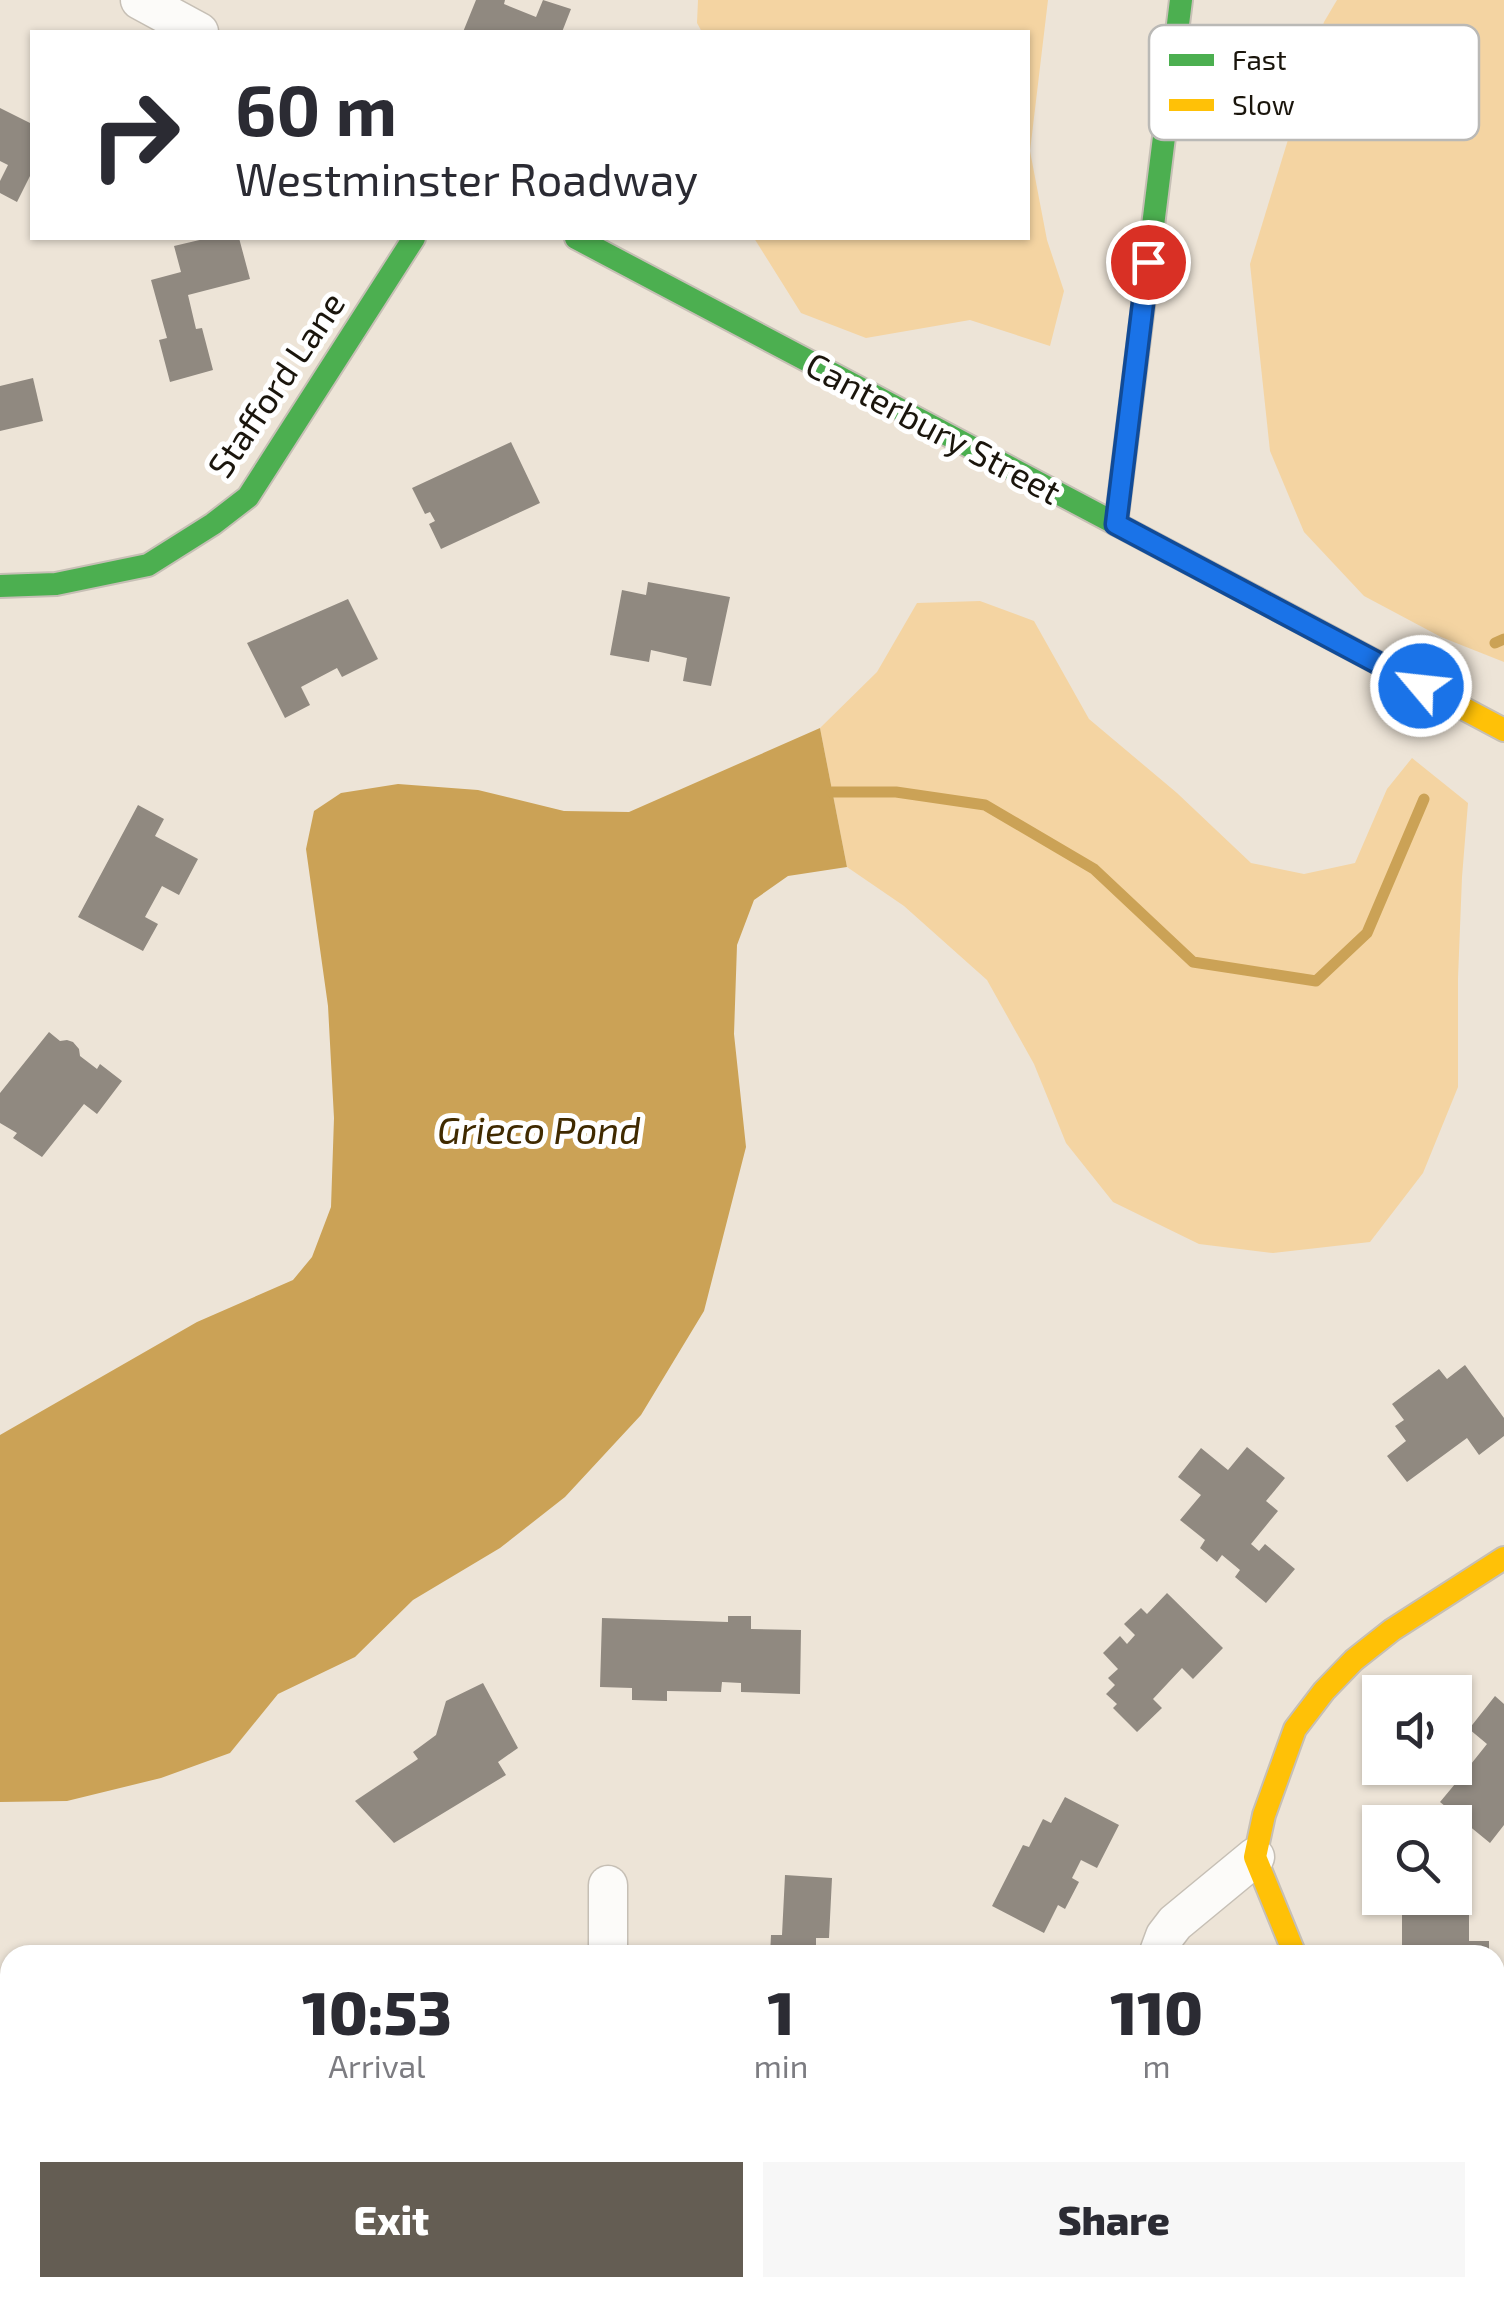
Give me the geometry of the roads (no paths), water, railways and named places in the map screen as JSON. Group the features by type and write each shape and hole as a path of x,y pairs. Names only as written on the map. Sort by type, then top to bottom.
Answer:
{"street":[{"path":"140,0 195,30"},
{"path":"1177,25 1180,0"},
{"path":"1116,524 1163,140"},
{"name":"Stafford Lane","path":"0,586 56,584 148,565 248,497 413,240"},
{"name":"Canterbury Street","path":"580,240 1504,730"},
{"path":"1291,1945 1255,1857 1264,1815 1295,1729 1354,1660 1392,1630 1504,1558"},
{"path":"1162,1945 1175,1923 1255,1857"},
{"path":"608,1885 608,1945"}],"water":[{"name":"Grieco Pond","path":"820,728 847,867 788,876 754,900 737,945 734,1034 746,1147 704,1311 641,1415 565,1497 500,1548 413,1600 355,1657 278,1694 230,1753 161,1778 67,1801 0,1802 0,1435 197,1322 293,1280 312,1257 331,1207 334,1118 328,1006 306,849 314,811 341,793 398,784 478,790 564,811 629,812"}],"waterway":[{"path":"1495,643 1504,639"},
{"path":"832,792 896,792 985,805 1094,869 1193,962 1316,981 1367,933 1424,799"}]}
